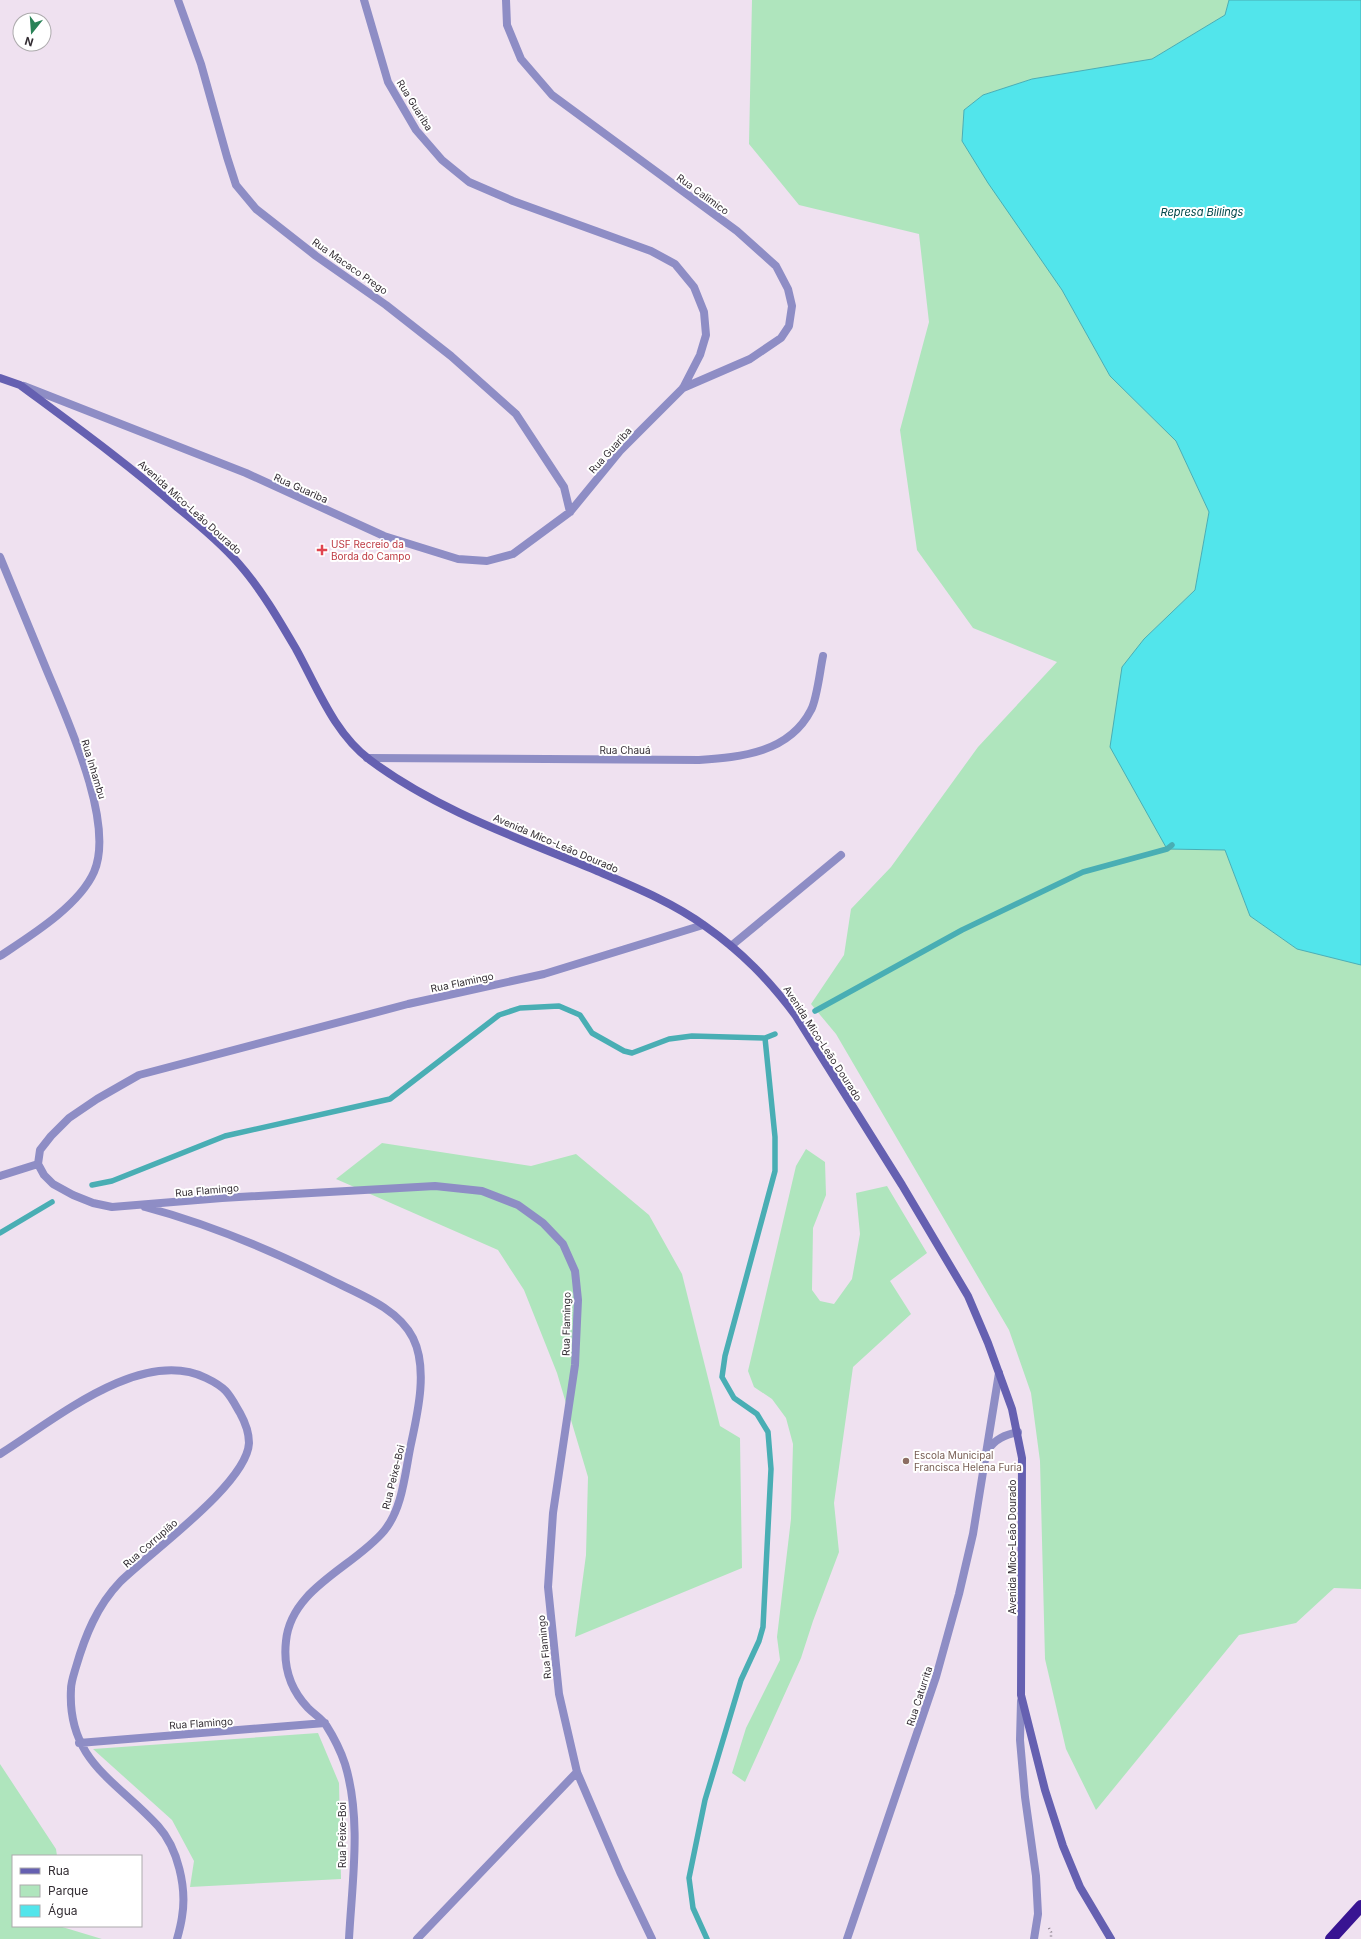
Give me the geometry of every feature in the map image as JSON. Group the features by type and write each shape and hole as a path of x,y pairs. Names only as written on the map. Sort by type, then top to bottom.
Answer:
{"highway":[{"path":"1331,1939 1361,1906"}],"street":[{"name":"Rua Macaco Prego","path":"178,0 201,64 236,185 256,209 316,256 386,304 451,356 516,414 564,487 570,512"},
{"name":"Rua Guariba","path":"20,385 246,473 384,536 458,559 487,561 512,554 570,512 620,451 683,388 700,355 706,334 704,312 694,287 675,264 651,251 513,201 469,182 442,160 416,130 388,82 364,0"},
{"name":"Rua Calimico","path":"506,0 507,25 521,59 552,95 737,231 776,266 788,289 792,306 789,326 781,338 750,359 683,388"},
{"name":"Avenida Mico-Leão Dourado","path":"0,378 20,385 133,468 205,530 239,564 268,603 332,715 347,737 367,758 422,795 460,813 625,883 703,925 760,971 777,990 796,1016 902,1185 968,1296 988,1342 1012,1409 1018,1432 1022,1458 1022,1695 1045,1790 1063,1846 1080,1887 1111,1939"},
{"name":"Rua Inhambu","path":"0,557 79,747 98,815 100,847 94,872 85,887 63,911 0,956"},
{"name":"Rua Chauá","path":"367,758 699,760 739,757 771,748 798,729 811,710 823,656"},
{"path":"730,946 841,855"},
{"name":"Rua Flamingo","path":"652,1939 620,1872 577,1772 559,1694 548,1587 553,1513 575,1365 578,1307 575,1271 563,1244 543,1223 518,1205 482,1191 435,1186 222,1198 140,1206 112,1207 93,1203 52,1184 44,1175 38,1164 40,1150 51,1136 69,1118 97,1098 139,1075 408,1004 544,974 703,925"},
{"path":"0,1176 38,1164"},
{"name":"Rua Peixe-Boi","path":"140,1206 181,1217 220,1231 295,1262 373,1301 404,1323 414,1339 420,1363 420,1390 413,1435 396,1511 386,1528 373,1544 315,1589 299,1606 291,1620 286,1638 285,1658 288,1677 294,1689 307,1707 325,1723 344,1761 352,1791 354,1835 349,1939"},
{"name":"Rua Corrupião","path":"0,1454 86,1398 120,1381 149,1372 184,1370 205,1377 228,1390 246,1425 249,1443 246,1458 230,1481 180,1532 120,1582 104,1602 90,1626 80,1652 71,1687 72,1714 79,1742 95,1766 160,1828 177,1857 182,1882 183,1916 177,1939"},
{"name":"Rua Caturrita","path":"847,1939 936,1677 961,1587 973,1534 999,1373"},
{"path":"986,1453 992,1444 1000,1438 1018,1432"},
{"path":"1022,1695 1020,1740 1025,1797 1037,1884 1038,1914 1034,1939"},
{"name":"Rua Flamingo","path":"79,1742 325,1723"},
{"path":"417,1939 577,1772"}],"green space":[{"path":"752,0 1229,0 1225,15 1152,59 1032,79 983,95 964,110 962,141 1062,290 1110,376 1176,441 1209,512 1195,590 1144,639 1167,849 1225,850 1250,916 1297,949 1361,965 1361,1589 1334,1588 1296,1623 1239,1635 1096,1810 1066,1749 1045,1659 1040,1461 1031,1393 1009,1330 836,1034 811,1004 844,955 851,909 891,867 978,747 1057,662 973,628 917,550 900,430 929,322 919,234 799,205 749,144"},
{"path":"382,1143 531,1166 576,1154 649,1215 682,1274 720,1426 740,1438 742,1568 575,1637 586,1555 588,1477 557,1373 524,1290 498,1250 336,1179"},
{"path":"806,1149 825,1162 826,1195 813,1228 812,1290 820,1301 834,1304 852,1279 860,1234 856,1193 887,1186 927,1253 890,1281 911,1314 853,1367 834,1503 839,1552 801,1658 745,1782 732,1773 746,1728 780,1660 777,1637 791,1519 793,1444 786,1418 772,1399 754,1387 748,1371 796,1166"},
{"path":"318,1733 339,1783 341,1879 190,1887 194,1861 172,1820 93,1749"},
{"path":"0,1764 56,1849 57,1855 12,1855 12,1927 62,1927 102,1939 0,1939"}],"water":[{"name":"Represa Billings","path":"1229,0 1361,0 1361,965 1297,949 1250,916 1225,850 1167,849 1110,747 1122,667 1144,639 1195,590 1209,512 1176,441 1110,376 1062,290 988,183 962,141 964,110 983,95 1032,79 1152,59 1225,15"}],"waterway":[{"path":"815,1011 962,930 1083,872 1167,849 1172,845"},
{"path":"92,1185 112,1181 225,1136 390,1099 499,1015 520,1008 559,1006 580,1015 592,1033 624,1051 632,1053 669,1039 692,1036 765,1038 775,1034"},
{"path":"707,1939 693,1908 689,1878 705,1800 741,1680 759,1641 763,1627 771,1469 768,1432 757,1414 734,1398 722,1377 725,1356 775,1171 775,1137 765,1038"},
{"path":"0,1233 52,1202"}],"place":[{"name":"USF Recreio da Borda do Campo","path":"322,550"},
{"name":"Escola Municipal Francisca Helena Furia","path":"906,1461"}]}
